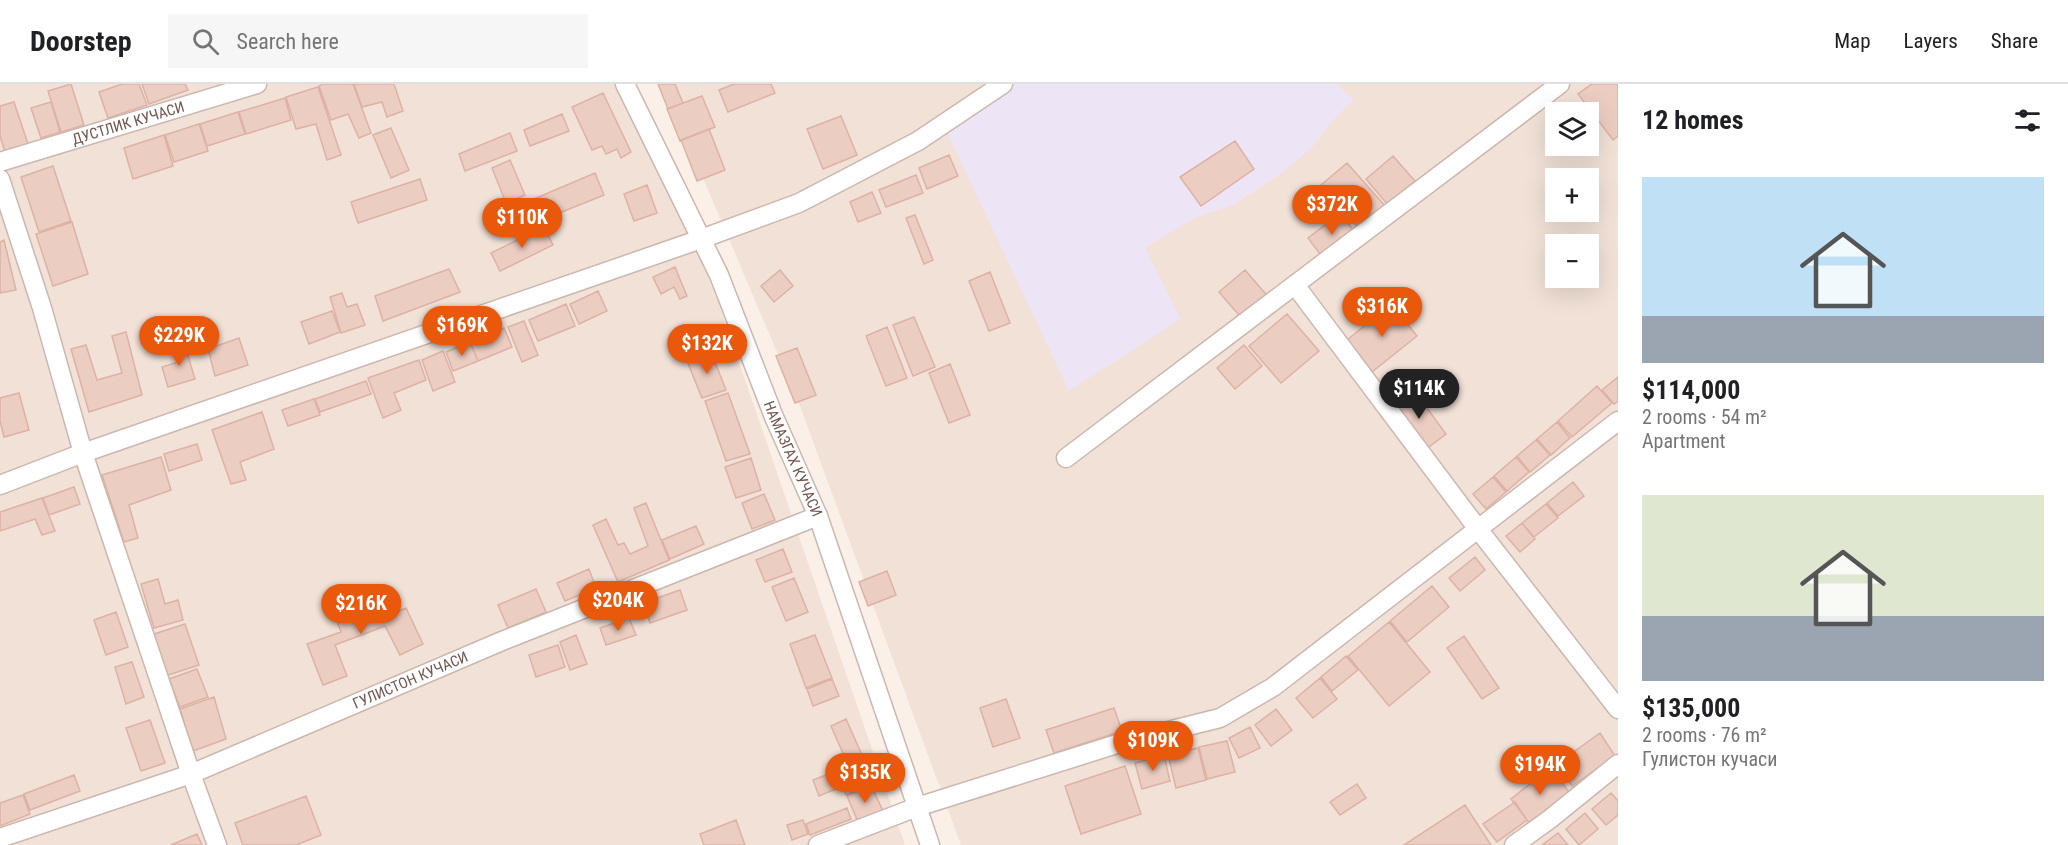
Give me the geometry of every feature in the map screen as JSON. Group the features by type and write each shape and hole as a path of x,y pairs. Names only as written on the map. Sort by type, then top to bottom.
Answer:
{"street":[{"name":"ДУСТЛИК КУЧАСИ","path":"0,162 257,84"},
{"name":"НАМАЗГАХ КУЧАСИ","path":"625,84 719,275 774,417 818,516 930,845"},
{"path":"0,485 83,453 800,203 918,141 1003,84"},
{"path":"1066,458 1560,84"},
{"path":"0,179 42,308 83,453 217,845"},
{"path":"1295,285 1478,529 1618,709"},
{"path":"818,845 917,807 1120,743 1220,718 1273,687 1618,422"},
{"name":"ГУЛИСТОН КУЧАСИ","path":"0,838 191,774 502,641 818,516"},
{"path":"1514,845 1618,765"}],"shaded area":[{"path":"0,84 629,84 718,301 905,845 0,845"},
{"path":"663,84 1618,84 1618,845 961,845 800,406"},
{"path":"1003,84 1337,84 1354,100 1337,116 1313,146 1282,173 1233,205 1195,218 1145,248 1181,319 1069,391 943,124"}],"building":[{"path":"71,84 84,125 61,132 48,91"},
{"path":"122,84 139,84 147,105 108,118 99,92"},
{"path":"142,84 185,84 188,90 149,104"},
{"path":"353,84 371,133 359,138 348,114 331,120 319,86"},
{"path":"354,84 394,84 403,111 387,117 382,102 362,107"},
{"path":"658,84 675,84 683,103 668,109"},
{"path":"734,84 771,84 775,93 728,112 719,90"},
{"path":"1592,84 1618,84 1618,136 1613,140 1599,122 1599,102 1584,102 1578,94"},
{"path":"318,87 341,155 327,160 316,124 296,129 286,97"},
{"path":"603,93 631,152 621,158 617,149 606,154 602,146 592,150 572,107"},
{"path":"702,96 715,127 680,141 667,109"},
{"path":"285,98 291,120 246,134 239,112"},
{"path":"14,102 28,144 5,152 0,136 0,106"},
{"path":"51,102 60,132 41,138 31,108"},
{"path":"238,112 245,134 207,146 200,124"},
{"path":"562,114 569,131 530,146 524,130"},
{"path":"841,116 857,155 823,169 807,129"},
{"path":"199,124 208,151 174,162 165,135"},
{"path":"391,128 409,170 391,178 373,135"},
{"path":"709,129 725,170 697,181 681,140"},
{"path":"510,133 517,151 465,171 459,154"},
{"path":"164,135 173,166 133,179 124,148"},
{"path":"1235,141 1254,169 1201,206 1180,177"},
{"path":"949,155 958,176 927,189 919,168"},
{"path":"1393,156 1415,181 1388,205 1366,179"},
{"path":"510,160 525,195 506,203 492,168"},
{"path":"1347,163 1386,207 1360,230 1321,185"},
{"path":"53,166 71,221 39,232 21,177"},
{"path":"595,173 604,195 542,220 534,199"},
{"path":"916,175 923,193 886,207 879,190"},
{"path":"420,179 427,200 358,223 351,202"},
{"path":"647,185 657,213 634,221 624,194"},
{"path":"872,192 881,213 858,222 850,202"},
{"path":"1341,213 1356,234 1323,258 1308,238"},
{"path":"915,215 933,260 924,264 906,218"},
{"path":"72,222 88,274 53,286 36,234"},
{"path":"544,227 553,245 500,271 491,253"},
{"path":"4,240 16,290 0,293 0,242"},
{"path":"675,267 687,296 680,299 674,287 661,294 653,277"},
{"path":"449,269 460,292 383,321 375,296"},
{"path":"780,270 793,286 774,302 761,286"},
{"path":"1245,270 1270,299 1244,321 1219,292"},
{"path":"990,272 1010,323 989,331 969,281"},
{"path":"598,291 607,311 579,324 570,304"},
{"path":"342,293 347,307 357,304 365,325 341,333 330,297"},
{"path":"566,304 575,326 538,341 529,320"},
{"path":"1391,304 1417,336 1372,372 1347,340"},
{"path":"332,311 340,332 309,344 301,322"},
{"path":"1287,314 1319,351 1281,383 1249,346"},
{"path":"914,317 935,367 913,376 893,325"},
{"path":"524,321 538,355 522,362 508,327"},
{"path":"887,327 907,378 886,386 866,336"},
{"path":"504,328 512,347 478,361 470,342"},
{"path":"126,332 142,395 89,412 71,349 86,345 97,380 122,373 112,336"},
{"path":"239,338 248,365 215,376 208,349"},
{"path":"183,339 195,379 168,387 162,367 178,362 172,342"},
{"path":"470,342 478,361 453,371 446,352"},
{"path":"1244,345 1262,366 1235,389 1217,368"},
{"path":"797,348 816,395 795,403 776,356"},
{"path":"443,351 455,382 433,391 422,360"},
{"path":"711,352 726,390 702,398 687,361"},
{"path":"419,360 426,380 394,393 401,410 383,418 368,378"},
{"path":"950,364 970,415 949,423 929,373"},
{"path":"1618,377 1618,401 1614,404 1602,390"},
{"path":"366,381 371,394 320,412 315,399"},
{"path":"1597,386 1612,403 1572,437 1558,421"},
{"path":"1414,390 1446,434 1425,450 1392,407"},
{"path":"19,393 29,430 4,437 0,421 0,398"},
{"path":"728,393 750,454 726,461 705,401"},
{"path":"314,399 320,415 288,426 282,410"},
{"path":"262,412 274,449 240,462 246,480 231,484 212,430"},
{"path":"1557,422 1570,438 1551,455 1537,439"},
{"path":"1536,440 1550,455 1530,472 1517,456"},
{"path":"197,444 202,460 169,471 164,454"},
{"path":"161,457 171,490 129,505 138,538 124,542 102,475"},
{"path":"1516,457 1529,472 1507,491 1494,476"},
{"path":"751,458 761,490 736,498 725,467"},
{"path":"1493,477 1506,492 1486,509 1473,494"},
{"path":"1573,482 1584,496 1558,516 1547,503"},
{"path":"74,487 80,504 49,515 43,498"},
{"path":"764,494 775,520 752,529 742,503"},
{"path":"42,498 55,531 42,535 35,519 0,531 0,512"},
{"path":"646,503 669,560 618,582 593,525 606,519 618,545 624,543 630,554 648,546 634,508"},
{"path":"1546,504 1558,518 1534,537 1522,523"},
{"path":"1522,523 1535,539 1520,552 1506,536"},
{"path":"696,526 704,544 670,559 662,540"},
{"path":"783,549 792,572 765,582 756,560"},
{"path":"1475,557 1485,570 1460,591 1449,578"},
{"path":"589,569 596,588 565,601 557,583"},
{"path":"887,571 896,595 868,606 859,582"},
{"path":"794,578 808,612 786,621 772,587"},
{"path":"158,579 165,604 178,600 183,620 154,628 141,584"},
{"path":"1432,586 1449,607 1407,642 1390,621"},
{"path":"536,589 546,612 508,628 498,605"},
{"path":"680,590 687,610 650,623 643,603"},
{"path":"359,595 371,621 379,618 376,611 393,605 397,612 406,608 423,644 400,655 385,626 335,645 347,676 323,685 307,644 341,632 331,606"},
{"path":"116,612 128,647 106,655 94,620"},
{"path":"629,618 636,635 606,645 600,628"},
{"path":"1389,622 1430,672 1389,706 1348,656"},
{"path":"185,624 199,665 165,676 151,635"},
{"path":"576,635 587,664 570,670 560,642"},
{"path":"815,635 832,678 806,688 790,644"},
{"path":"1464,636 1499,688 1482,699 1447,648"},
{"path":"558,645 565,667 536,677 529,655"},
{"path":"1346,656 1358,670 1332,691 1321,677"},
{"path":"132,662 144,697 126,704 115,667"},
{"path":"197,669 208,697 180,707 169,679"},
{"path":"1320,678 1337,699 1313,718 1296,698"},
{"path":"832,679 839,696 813,706 807,689"},
{"path":"214,697 226,739 193,751 180,709"},
{"path":"1006,699 1020,738 993,747 980,708"},
{"path":"1114,708 1122,731 1054,753 1046,730"},
{"path":"1276,709 1292,730 1271,746 1255,725"},
{"path":"846,719 861,753 846,760 831,726"},
{"path":"150,720 165,763 141,771 126,728"},
{"path":"1250,727 1260,748 1239,758 1229,738"},
{"path":"1600,733 1615,756 1572,786 1557,764"},
{"path":"1227,741 1235,772 1207,779 1199,747"},
{"path":"1198,748 1206,780 1176,788 1168,755"},
{"path":"1164,755 1170,781 1142,789 1135,763"},
{"path":"863,761 871,784 846,795 843,786 819,796 813,780"},
{"path":"1125,766 1141,814 1081,834 1065,786"},
{"path":"1550,768 1570,793 1530,824 1511,799"},
{"path":"74,775 80,791 30,810 24,794"},
{"path":"1357,784 1366,798 1340,815 1330,802"},
{"path":"871,785 883,811 858,822 847,796"},
{"path":"1611,793 1618,801 1618,815 1606,825 1592,809"},
{"path":"23,795 30,814 0,826 0,803"},
{"path":"306,796 321,835 296,845 243,845 235,823"},
{"path":"1515,802 1527,820 1497,842 1483,824"},
{"path":"1465,805 1491,845 1404,845"},
{"path":"847,808 851,819 810,835 806,824"},
{"path":"1585,813 1598,829 1579,845 1566,829"},
{"path":"736,820 745,845 704,845 700,834"},
{"path":"803,820 808,834 792,840 787,825"},
{"path":"1558,833 1568,845 1542,845"},
{"path":"197,834 202,845 171,845"}]}
